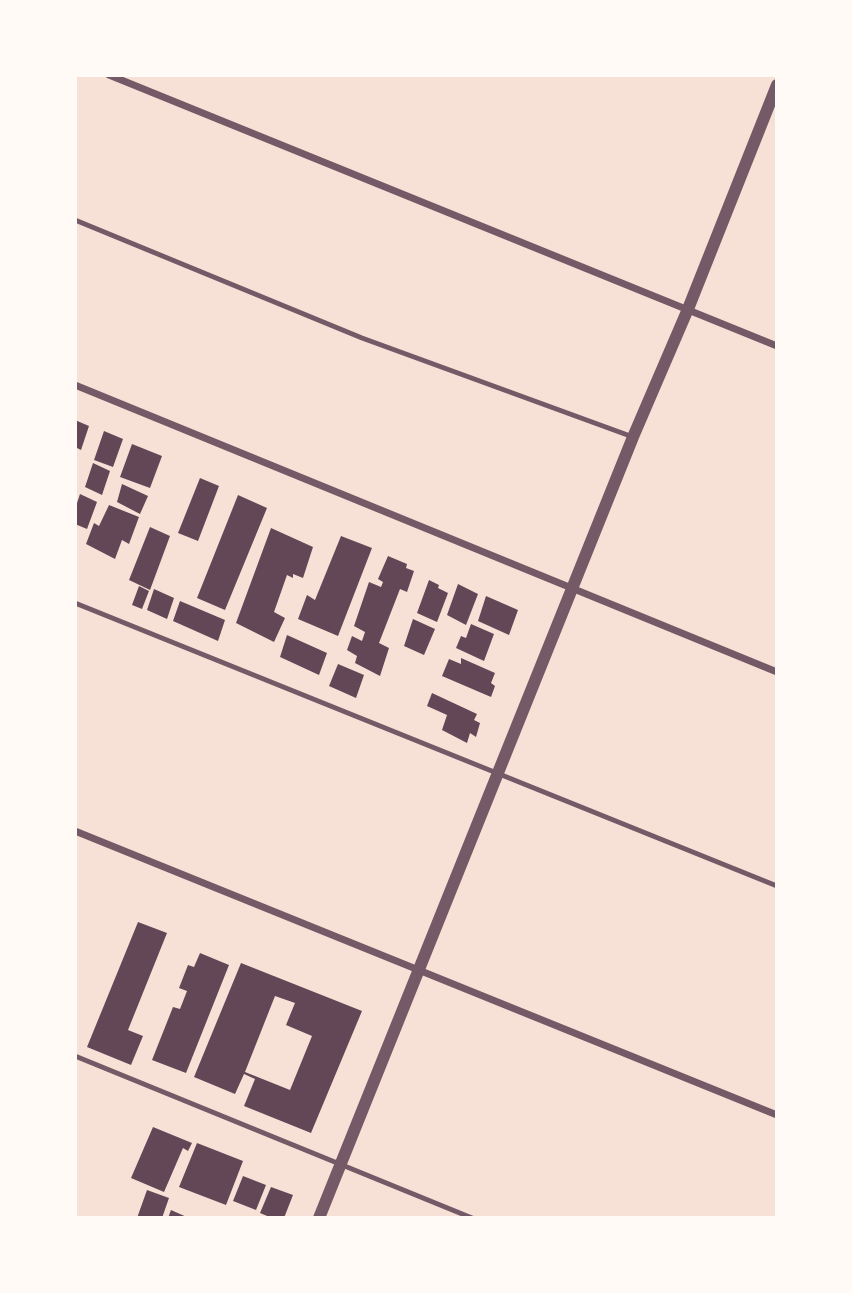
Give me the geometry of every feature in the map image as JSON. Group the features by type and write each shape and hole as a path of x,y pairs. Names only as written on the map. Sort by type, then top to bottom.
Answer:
{"street":[{"path":"109,75 777,346"},
{"path":"319,1218 777,85"},
{"path":"75,385 777,672"},
{"path":"75,831 777,1115"}],"lane":[{"path":"75,220 362,338 633,437"},
{"path":"75,603 777,886"},
{"path":"75,1056 472,1218"}],"building":[{"path":"75,420 89,426 81,450 75,447"},
{"path":"104,431 123,439 113,467 94,460"},
{"path":"132,444 162,456 150,488 120,477"},
{"path":"93,463 110,471 102,495 85,487"},
{"path":"200,478 219,486 198,541 178,533"},
{"path":"122,484 148,496 140,514 117,502"},
{"path":"80,494 97,502 87,529 75,524 75,509"},
{"path":"238,495 267,508 225,610 197,598"},
{"path":"109,505 139,517 129,544 122,540 115,559 86,544 94,523 99,526"},
{"path":"150,527 170,536 150,590 129,580"},
{"path":"271,528 313,547 303,578 287,575 274,612 285,618 274,642 236,623"},
{"path":"341,536 372,548 338,636 298,619 307,595 315,600"},
{"path":"388,556 407,564 406,568 414,571 407,592 400,589 379,643 389,648 380,676 355,663 357,656 347,650 352,636 362,641 365,632 354,626 369,582 381,587 383,582 378,579"},
{"path":"429,580 448,593 437,622 417,613"},
{"path":"458,584 478,594 466,625 447,615"},
{"path":"139,586 149,591 142,609 132,605"},
{"path":"154,589 174,598 167,619 147,610"},
{"path":"486,596 518,610 509,635 478,621"},
{"path":"180,601 225,620 218,641 173,621"},
{"path":"413,619 435,629 424,655 404,646"},
{"path":"471,624 494,634 484,661 456,648 461,636 466,638"},
{"path":"287,635 327,653 319,675 280,657"},
{"path":"461,658 495,673 491,683 495,686 491,697 442,676 449,659 461,664"},
{"path":"338,664 364,675 356,698 329,686"},
{"path":"432,693 477,714 474,720 480,723 476,737 470,733 467,743 442,730 447,715 427,706"},
{"path":"138,922 167,933 128,1030 143,1036 131,1065 87,1047"},
{"path":"200,953 229,965 186,1073 152,1060 173,1007 180,1009 187,991 179,988 188,965 194,967"},
{"path":"241,963 362,1011 311,1133 244,1106 255,1079 244,1074 235,1094 194,1077","holes":["275,996 295,1003 286,1025 312,1036 290,1090 245,1072"]},
{"path":"153,1127 192,1143 188,1151 183,1148 164,1192 131,1178"},
{"path":"197,1143 243,1161 226,1205 179,1187"},
{"path":"243,1176 266,1185 256,1210 233,1201"},
{"path":"271,1187 293,1195 284,1218 272,1218 260,1213"},
{"path":"147,1190 169,1198 162,1218 137,1218"},
{"path":"171,1210 189,1218 168,1218"}]}
